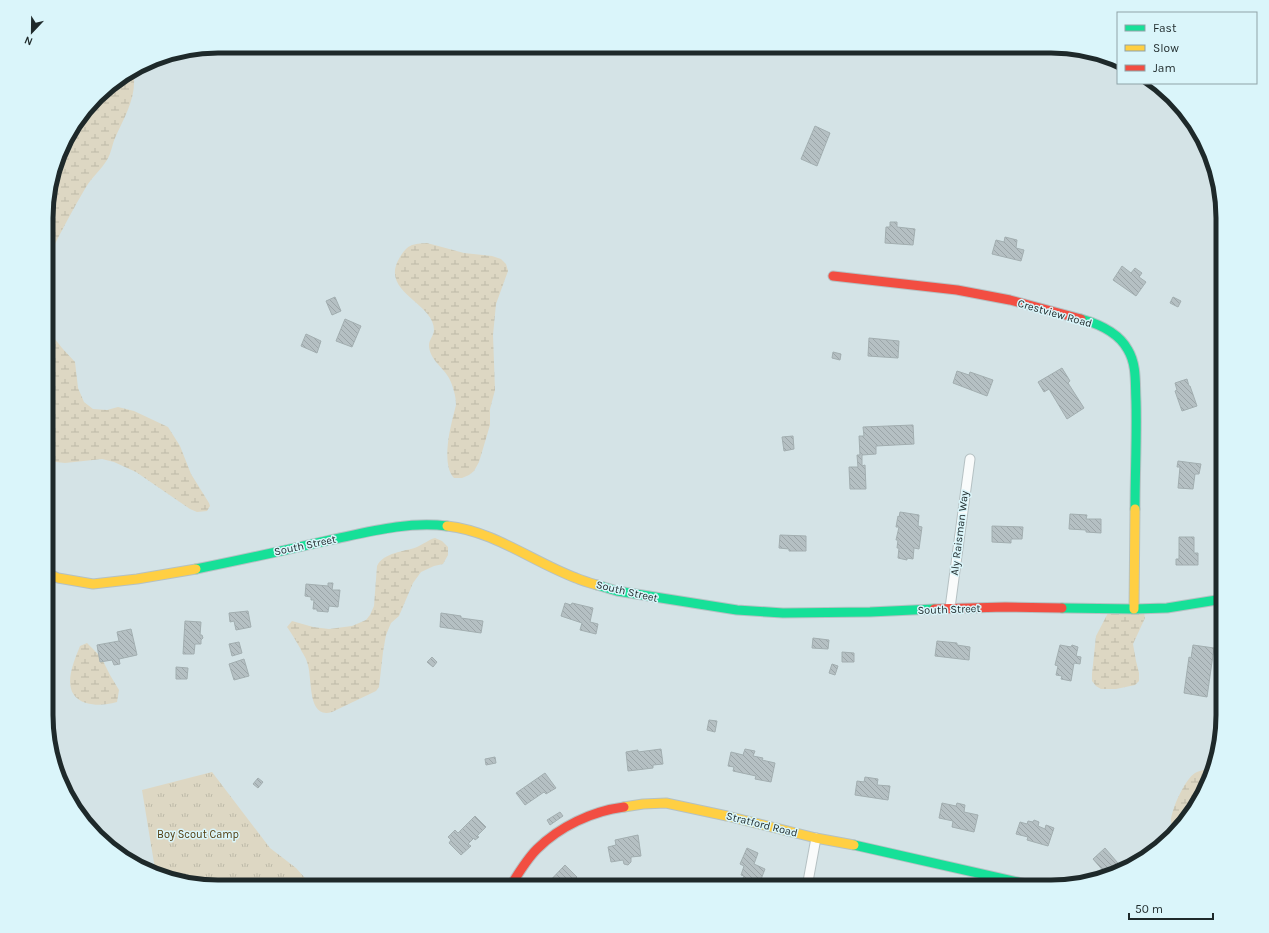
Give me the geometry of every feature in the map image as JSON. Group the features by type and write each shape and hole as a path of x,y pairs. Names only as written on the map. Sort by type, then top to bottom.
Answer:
{"street":[{"name":"Crestview Road","path":"833,276 957,290 1010,300 1092,322 1106,329 1121,340 1132,358 1135,374 1137,436 1135,465 1134,609"},
{"name":"Aly Raisman Way","path":"950,608 970,459"},
{"name":"South Street","path":"53,576 58,578 93,584 137,579 193,570 374,531 432,524 458,527 475,532 498,541 576,578 617,591 737,610 782,613 870,612 1012,607 1134,609 1167,608 1216,600"},
{"name":"Stratford Road","path":"514,880 522,866 537,849 557,833 586,817 615,808 666,803 727,816 816,838 841,842 1009,880"},
{"path":"808,880 816,838"}],"green space":[{"path":"134,77 134,88 130,105 115,138 108,158 86,187 53,248 54,197 62,165 70,145 87,118 101,101"},
{"path":"427,243 464,253 492,256 501,259 506,264 508,271 496,304 493,335 495,390 490,409 490,425 479,462 474,471 462,478 454,478 450,473 448,466 448,440 456,405 453,388 449,378 431,355 429,343 434,330 432,320 426,312 401,288 396,279 395,269 400,257 406,249 414,244"},
{"path":"53,337 75,362 78,388 84,402 93,409 107,410 118,407 134,411 168,427 180,446 191,474 210,506 207,511 197,512 190,509 136,472 114,462 102,459 65,463 53,462"},
{"path":"435,538 442,541 448,547 448,555 443,564 421,572 413,583 399,616 391,623 386,635 379,687 376,691 332,712 324,713 318,710 312,695 309,668 287,627 292,621 313,627 329,629 352,626 366,620 374,606 377,566 380,561 389,555 417,547"},
{"path":"1108,613 1144,613 1145,618 1133,644 1139,673 1139,681 1135,685 1116,689 1101,689 1092,681 1096,636"},
{"path":"87,643 101,657 119,690 117,702 94,705 78,699 73,693 70,686 70,678 74,661 80,646"},
{"path":"1207,769 1194,797 1173,827 1171,822 1172,816 1183,788 1191,776 1199,771"},
{"name":"Boy Scout Camp","path":"212,772 270,848 296,868 307,880 208,880 186,877 155,867 142,790"}],"building":[{"path":"815,126 830,133 817,166 801,159"},
{"path":"890,222 897,222 897,227 915,229 913,245 885,243 886,227 890,227"},
{"path":"1005,237 1017,240 1016,248 1024,250 1021,261 992,254 996,240 1004,242"},
{"path":"1122,266 1131,273 1135,268 1142,273 1139,277 1146,282 1136,296 1113,280"},
{"path":"335,297 341,311 332,315 326,301"},
{"path":"1173,297 1181,301 1178,307 1170,303"},
{"path":"345,319 361,326 352,347 336,341"},
{"path":"306,334 321,341 317,353 301,346"},
{"path":"869,338 899,341 898,358 868,356"},
{"path":"833,352 841,354 840,360 832,358"},
{"path":"1062,368 1070,381 1068,383 1084,408 1067,419 1049,389 1044,392 1038,382"},
{"path":"957,371 969,375 970,372 993,380 987,396 953,383"},
{"path":"1187,379 1197,406 1182,411 1175,391 1177,390 1175,383"},
{"path":"913,425 914,444 876,446 876,454 862,455 862,466 865,465 866,489 850,489 849,467 858,467 857,455 860,455 859,436 864,436 863,427"},
{"path":"793,436 794,449 784,451 782,437"},
{"path":"1178,461 1201,464 1199,474 1195,474 1193,489 1178,488 1180,467 1177,467"},
{"path":"900,512 919,515 918,526 922,527 919,549 914,548 913,559 907,558 907,560 898,558 899,548 897,548 898,540 896,540 899,527 896,527"},
{"path":"1070,514 1087,515 1086,519 1101,519 1101,533 1069,529"},
{"path":"992,526 1023,527 1022,539 1011,539 1011,543 992,542"},
{"path":"780,535 806,536 806,551 789,551 789,549 779,548"},
{"path":"1179,537 1194,537 1194,553 1198,553 1198,565 1176,565 1176,559 1179,559"},
{"path":"328,583 333,583 332,590 340,590 338,607 329,606 328,612 317,611 317,609 313,609 314,600 311,600 311,597 305,596 306,584 328,586"},
{"path":"565,603 571,605 572,603 593,608 590,622 598,624 596,634 580,630 582,623 561,616"},
{"path":"248,611 251,627 236,630 234,621 230,622 229,613"},
{"path":"441,613 483,621 481,633 440,627"},
{"path":"185,621 201,622 200,635 202,635 203,638 201,640 201,644 195,644 194,654 183,654"},
{"path":"131,629 137,655 119,659 120,664 114,665 112,660 100,662 97,645 119,641 117,632"},
{"path":"813,638 829,640 828,649 812,648"},
{"path":"937,641 957,643 957,645 970,647 969,660 935,656"},
{"path":"239,642 242,653 232,656 229,644"},
{"path":"1060,645 1071,647 1072,645 1078,647 1076,656 1081,657 1080,664 1074,663 1071,681 1061,679 1062,676 1056,675 1058,666 1055,665"},
{"path":"1193,645 1214,648 1207,697 1184,693 1189,657 1191,658"},
{"path":"842,652 854,653 854,662 842,662"},
{"path":"432,657 437,662 433,667 427,662"},
{"path":"244,659 249,676 234,680 229,664"},
{"path":"832,664 838,666 835,675 829,673"},
{"path":"176,667 188,668 187,679 176,679"},
{"path":"709,720 717,721 715,732 707,730"},
{"path":"661,749 663,764 653,765 653,768 628,771 626,752"},
{"path":"745,749 755,751 753,756 775,763 771,782 755,779 756,776 733,771 734,767 728,766 731,752 743,755"},
{"path":"495,757 496,763 486,765 485,759"},
{"path":"545,773 556,788 546,794 544,792 525,805 516,793"},
{"path":"865,777 878,779 877,785 890,786 888,800 855,795 857,781 864,782"},
{"path":"258,778 263,782 258,788 253,784"},
{"path":"942,803 956,806 957,803 965,805 964,812 978,815 974,832 952,827 953,821 939,818"},
{"path":"560,812 563,816 550,825 547,820"},
{"path":"475,816 486,827 477,836 479,837 475,840 474,838 468,844 471,846 461,855 449,843 451,840 448,837 455,830 458,833"},
{"path":"1034,820 1039,822 1038,826 1045,829 1046,825 1054,828 1048,846 1027,840 1028,837 1016,834 1020,822 1027,824 1028,821 1033,822"},
{"path":"638,835 641,856 631,857 631,862 628,865 624,864 623,860 611,862 608,847 616,845 615,840"},
{"path":"747,848 758,853 754,864 765,869 761,880 742,880 744,876 741,875 744,866 740,864"},
{"path":"1105,848 1119,865 1104,871 1093,859"},
{"path":"565,865 577,877 574,880 551,880"}],"traffic: fast":[{"path":"1081,319 1095,324 1114,334 1124,344 1133,362 1135,375 1136,414 1135,509"},
{"path":"196,569 388,528 418,525 447,526"},
{"path":"597,585 617,591 737,610 783,613 870,612 934,609"},
{"path":"1062,608 1167,608 1216,600"},
{"path":"854,845 1009,880"}],"traffic: slow":[{"path":"1134,609 1135,509"},
{"path":"447,526 464,529 497,540 560,571 597,585"},
{"path":"53,576 58,578 93,584 137,579 196,569"},
{"path":"624,807 666,803 727,816 816,838 854,845"}],"traffic: jam":[{"path":"833,276 957,290 1010,300 1081,319"},
{"path":"934,609 1005,607 1062,608"},
{"path":"514,880 533,853 555,834 588,816 624,807"}]}
